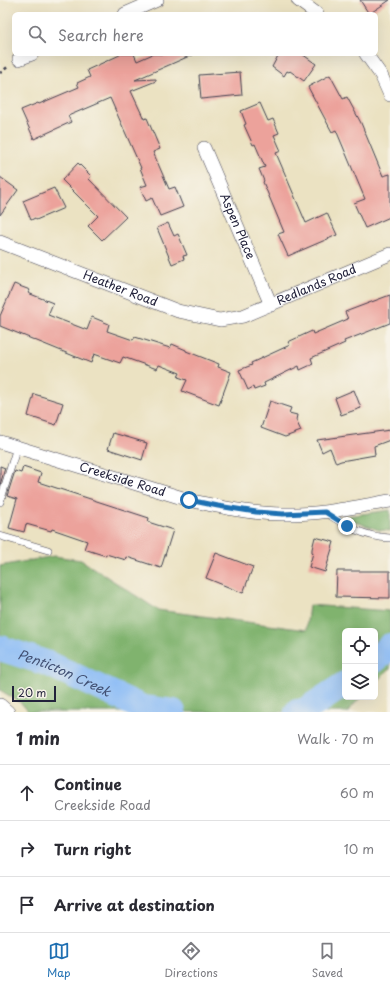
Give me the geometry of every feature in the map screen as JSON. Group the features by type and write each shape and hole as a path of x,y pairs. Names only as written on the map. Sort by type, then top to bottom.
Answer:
{"street":[{"path":"128,12 141,3 157,0"},
{"path":"298,0 315,12"},
{"path":"19,60 28,56"},
{"path":"367,56 381,76 390,95"},
{"name":"Aspen Place","path":"204,148 271,305"},
{"name":"Heather Road","path":"0,242 178,311 220,320 243,316"},
{"name":"Redlands Road","path":"243,316 390,254"},
{"name":"Creekside Road","path":"0,442 189,500 256,512 283,514 325,512 390,501"},
{"path":"0,706 8,712"}],"lane":[{"path":"0,502 17,447"},
{"path":"325,512 347,526 377,538 390,538"},
{"path":"0,536 48,550"}],"green space":[{"path":"390,510 390,531 379,530 350,520 348,516"},
{"path":"54,556 81,560 158,610 306,630 309,605 390,611 390,669 378,680 378,628 342,628 342,700 358,700 348,711 349,712 29,712 21,703 0,690 0,566"}],"building":[{"path":"360,0 390,0 372,12 368,12"},
{"path":"118,56 135,56 137,61 148,56 189,56 135,80 156,79 156,81 131,91 144,119 147,118 160,149 153,152 169,189 175,187 183,207 160,216 152,198 146,201 140,187 147,185 110,98 68,116 71,122 34,139 21,110 79,87 77,83 90,77 87,70"},
{"path":"278,56 305,56 316,64 304,81 290,71 287,71 284,76 272,67"},
{"path":"240,72 242,95 201,99 199,75"},
{"path":"330,75 343,99 347,97 361,123 383,176 390,174 390,217 365,228 354,203 365,199 336,130 332,132 308,87"},
{"path":"260,103 268,121 273,119 279,133 274,135 281,151 276,153 306,223 327,213 337,235 288,256 278,234 284,232 259,169 265,167 255,144 253,145 244,125 246,124 241,111"},
{"path":"78,163 91,176 89,179 126,217 102,240 88,226 98,216 62,180"},
{"path":"0,177 18,190 0,215"},
{"path":"54,188 64,208 36,220 35,218 31,220 23,201"},
{"path":"168,223 174,236 178,234 187,255 183,256 184,259 172,264 157,228"},
{"path":"14,284 30,290 28,293 53,303 48,315 87,330 92,317 109,324 107,331 133,340 135,337 170,348 172,344 219,364 218,367 231,372 219,405 182,391 187,380 178,377 180,373 159,365 157,369 123,357 120,363 94,354 91,363 0,326 0,316"},
{"path":"390,295 390,323 344,341 345,343 311,358 313,364 300,370 299,366 264,383 265,386 254,390 253,387 248,390 239,370 252,365 251,363 290,345 288,342 312,331 313,334 348,319 345,312"},
{"path":"354,390 361,408 341,415 335,398"},
{"path":"34,394 63,403 56,425 28,416"},
{"path":"270,401 291,408 289,413 297,415 296,420 301,431 285,437 261,428"},
{"path":"390,430 390,440 374,446 375,455 336,463 330,448 322,452 317,440"},
{"path":"113,433 147,443 142,460 108,449"},
{"path":"0,466 5,468 0,485"},
{"path":"23,467 41,473 38,482 149,518 148,522 173,530 161,568 127,557 126,560 84,549 87,541 52,529 51,531 26,524 24,532 9,528 17,499 7,496 15,471 21,473"},
{"path":"315,537 334,542 325,572 309,567"},
{"path":"216,553 253,567 243,593 206,578"},
{"path":"337,571 390,571 390,598 336,597"}],"waterway":[{"name":"Penticton Creek","path":"378,657 390,646"},
{"name":"Penticton Creek","path":"0,648 49,664 143,708 173,712"},
{"name":"Penticton Creek","path":"297,712 304,711 342,686"}],"route":[{"path":"189,500 256,512 283,514 325,512 347,526"}]}
